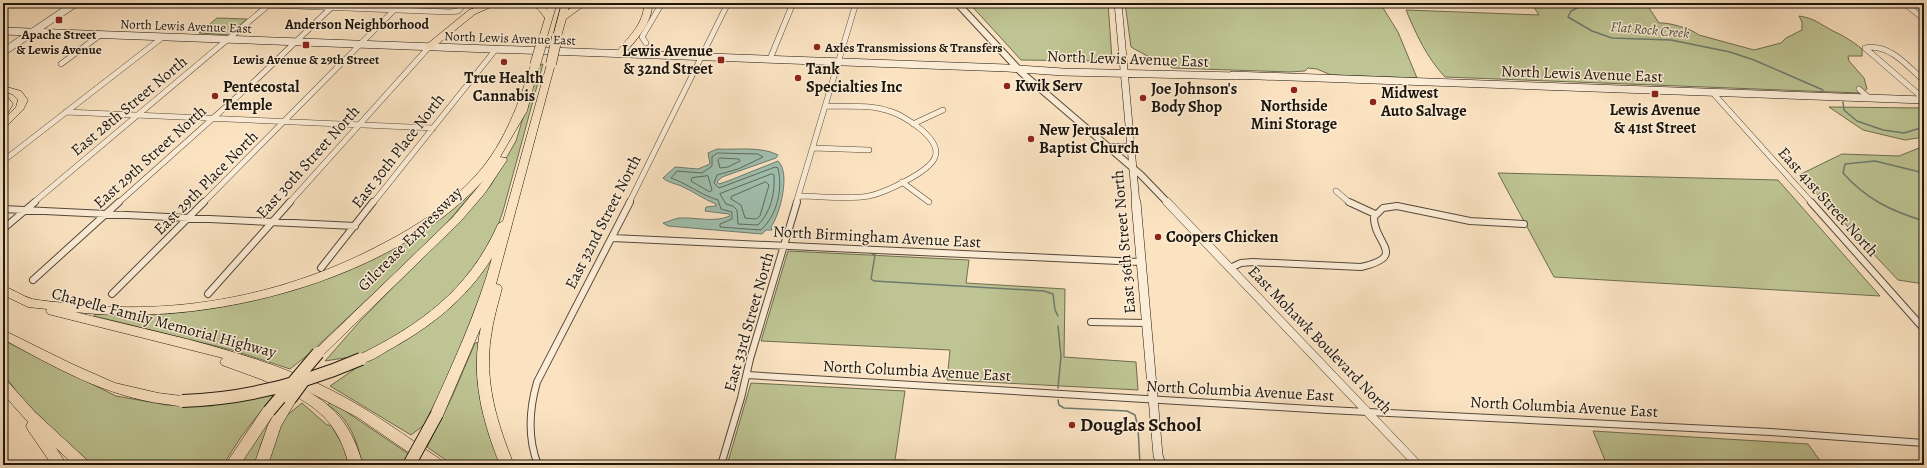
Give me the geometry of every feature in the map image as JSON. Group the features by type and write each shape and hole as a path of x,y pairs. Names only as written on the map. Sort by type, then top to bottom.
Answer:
{"highway":[{"path":"429,47 464,14 479,3"},
{"path":"429,47 472,12 496,3"},
{"path":"534,3 542,8 549,18"},
{"name":"Gilcrease Expressway","path":"275,414 321,354 342,330 430,247 470,204 504,156 518,124 553,3"},
{"path":"507,465 489,418 485,402 482,367 484,341 518,188 566,3"},
{"path":"562,18 584,3"},
{"path":"619,54 628,45 647,15 649,8 648,3"},
{"path":"619,54 643,13 643,8 639,4"},
{"path":"3,89 17,93 23,100 20,108 3,124"},
{"path":"3,97 8,104 3,114"},
{"path":"26,302 100,312 164,311 205,307 248,298 326,274 367,257 402,238 456,200 475,183 494,159 524,104"},
{"path":"3,334 79,373 114,388 144,396 182,401 215,400 259,393 313,378 361,359 412,330 444,307 465,286 491,252 518,188"},
{"path":"409,465 437,414 485,300 513,209"},
{"name":"Chapelle Family Memorial Highway","path":"3,290 26,302 55,312 254,363 327,394 362,413 438,465"},
{"path":"171,341 274,380 317,402 337,421 348,439 356,465"},
{"path":"4,386 60,465"},
{"path":"4,386 30,416 56,442 83,465"},
{"path":"232,465 275,414"},
{"path":"261,465 275,414"}],"main road":[{"path":"3,52 76,3"},
{"name":"East 36th Street North","path":"1118,3 1158,462"},
{"name":"North Lewis Avenue East","path":"3,31 1016,68 1063,72 1124,72 1186,76 1238,76 1924,99"},
{"path":"1110,147 1131,147"}],"street":[{"name":"East 29th Street North","path":"34,280 212,119 336,3"},
{"name":"East 29th Place North","path":"112,294 285,122 401,3"},
{"path":"270,4 456,12 465,3"},
{"path":"646,43 642,37 662,3"},
{"name":"East 32nd Street North","path":"536,463 530,434 530,419 533,395 537,382 612,238 728,3"},
{"path":"770,59 793,3"},
{"name":"East 33rd Street North","path":"720,465 856,3"},
{"name":"East Mohawk Boulevard North","path":"957,3 1016,68 1132,166 1418,465"},
{"path":"1904,3 1924,19"},
{"name":"East 28th Street North","path":"3,229 270,4"},
{"path":"61,64 100,35"},
{"path":"3,161 163,37"},
{"name":"East 30th Street North","path":"208,294 429,47"},
{"path":"1924,81 1888,51 1876,47 1866,48 1924,99"},
{"name":"East 30th Place North","path":"321,268 496,49"},
{"path":"1859,89 1869,98"},
{"name":"East 41st Street North","path":"1713,93 1924,329"},
{"path":"799,196 863,197 877,194 928,168 936,155 936,146 932,138 895,113 884,109 826,106"},
{"path":"913,124 943,110"},
{"path":"66,112 433,128"},
{"path":"814,148 869,150"},
{"path":"902,182 929,202"},
{"path":"1336,191 1351,204 1375,214"},
{"path":"1230,268 1241,263 1253,262 1361,266 1378,263 1384,257 1386,248 1374,224 1375,214 1383,208 1397,206 1470,221 1524,224"},
{"path":"3,210 355,226"},
{"name":"North Birmingham Avenue East","path":"612,238 1140,262"},
{"path":"1091,322 1146,323"},
{"name":"North Columbia Avenue East","path":"747,375 1368,412 1771,432 1924,443"}],"green space":[{"path":"969,3 1108,3 1112,59 1092,61 1021,60"},
{"path":"1125,3 1380,3 1398,32 1417,78 1331,75 1317,69 1308,68 1305,71 1290,72 1172,68 1168,63 1149,57 1131,47"},
{"path":"1531,3 1648,3 1649,8 1659,23 1680,26 1699,35 1754,50 1781,43 1786,38 1802,30 1802,22 1799,16 1809,18 1851,41 1862,49 1862,56 1848,56 1849,61 1864,78 1867,89 1860,93 1445,77 1427,54 1406,10 1539,15"},
{"path":"217,18 247,19 228,35 199,33"},
{"path":"543,64 503,211 492,243 481,262 448,300 397,336 357,356 325,361 361,320 472,207 491,185 516,141 539,65"},
{"path":"1829,107 1924,108 1924,137 1905,140 1863,130"},
{"path":"1924,146 1924,284 1898,280 1799,175 1842,154 1899,156"},
{"path":"1498,173 1778,180 1880,296 1554,277"},
{"path":"478,183 481,183 439,232 309,354 290,369 232,350 94,316 95,314 127,315 183,312 256,298 387,248"},
{"path":"788,251 969,260 966,283 1065,289 1064,357 1136,362 1138,390 947,380 950,350 761,341"},
{"path":"494,252 497,252 455,362 424,425 411,435 330,386 362,364 405,340"},
{"path":"3,340 116,396 167,405 212,406 214,404 275,393 241,437 223,465 93,465 61,437 22,399 3,373"},
{"path":"481,342 503,465 453,465 427,447 452,397 475,343"},
{"path":"751,383 905,391 895,460 905,460 906,465 727,465"},
{"path":"332,402 410,455 404,465 361,465 358,447 351,430 341,416 327,405"},
{"path":"302,403 327,425 331,425 343,446 349,465 265,465 286,416"},
{"path":"269,420 272,420 261,444 256,465 238,465"},
{"path":"1593,431 1808,444 1823,465 1607,465"}],"water":[{"path":"717,149 756,149 778,155 776,158 722,177 717,182 719,184 728,181 778,161 782,167 784,184 781,204 771,227 772,230 766,230 762,234 668,226 663,223 679,218 717,219 730,216 729,214 705,211 706,207 716,206 716,204 663,178 675,167 698,169 710,164 708,153"}],"waterway":[{"name":"Flat Rock Creek","path":"1587,3 1571,11 1568,17 1592,31 1612,38 1671,40 1730,52 1754,60 1823,90"},
{"name":"Flat Rock Creek","path":"1843,102 1844,110 1857,121 1883,130 1904,133 1924,127"},
{"name":"Flat Rock Creek","path":"1924,173 1875,161 1845,164 1843,173 1861,190 1880,203 1901,213 1924,221"},
{"path":"871,253 875,255 871,279 874,281 1044,291 1053,294 1055,310 1058,316"},
{"path":"1058,326 1061,356 1058,388"},
{"path":"1058,400 1059,405 1064,408 1127,411 1135,415 1138,427 1140,465"}],"place":[{"name":"Apache Street & Lewis Avenue","path":"59,20"},
{"name":"Lewis Avenue & 29th Street","path":"306,45"},
{"name":"Axles Transmissions & Transfers","path":"817,47"},
{"name":"Lewis Avenue & 32nd Street","path":"721,60"},
{"name":"True Health Cannabis","path":"504,62"},
{"name":"Tank Specialties Inc","path":"798,78"},
{"name":"Kwik Serv","path":"1007,86"},
{"name":"Northside Mini Storage","path":"1294,90"},
{"name":"Lewis Avenue & 41st Street","path":"1655,94"},
{"name":"Pentecostal Temple","path":"215,96"},
{"name":"Joe Johnson's Body Shop","path":"1143,98"},
{"name":"Midwest Auto Salvage","path":"1373,102"},
{"name":"New Jerusalem Baptist Church","path":"1031,139"},
{"name":"Coopers Chicken","path":"1158,237"},
{"name":"Douglas School","path":"1072,425"}],"district":[{"name":"Anderson Neighborhood","path":"357,24"}]}
